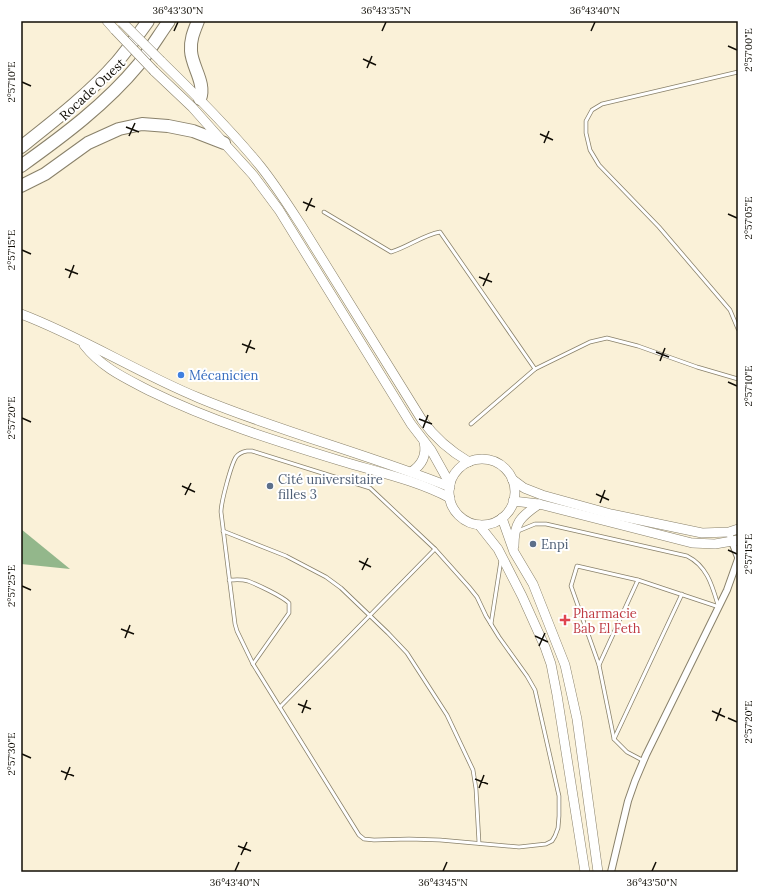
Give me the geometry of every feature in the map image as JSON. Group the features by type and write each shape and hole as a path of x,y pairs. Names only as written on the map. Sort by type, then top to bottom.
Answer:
{"highway":[{"name":"Rocade Ouest","path":"21,147 76,102 100,80 127,50 148,21"},
{"name":"Rocade Ouest","path":"21,166 82,120 113,91 139,64 169,21"},
{"path":"196,103 202,93 191,52 192,37 198,21"},
{"path":"21,186 45,174 88,143 127,127 142,124 168,126 193,131 224,142"}],"main road":[{"path":"107,21 154,71 196,103 261,167 282,196 427,427 450,450 470,462"},
{"path":"122,22 161,61 196,103 224,142 253,175 279,210 407,418 436,458 450,486"},
{"path":"21,314 55,328 155,380 230,411 450,486"},
{"path":"82,342 95,357 111,371 173,402 203,415 288,445 427,487 450,498"},
{"path":"411,472 416,469 423,459 425,454 424,442"},
{"path":"512,479 514,486 513,502 509,511 502,518 491,524 479,525 465,521 455,512 450,498 450,486 455,473 470,462 483,460 497,463 512,479 524,488 542,495 611,514 702,533 734,530"},
{"path":"513,502 539,504 692,542 715,544 735,541"},
{"path":"514,552 515,532 519,520 524,514 539,504"},
{"path":"502,518 514,552 533,584 565,665 576,719 598,872"},
{"path":"479,525 502,556 522,596 551,664 584,872"}],"street":[{"path":"611,872 628,802 644,762 727,590 738,558 734,530"}],"lane":[{"path":"738,72 602,104 592,110 586,121 586,133 590,150 599,165 659,227 730,310 738,329"},
{"path":"324,212 391,252 402,249 431,234 440,232 535,369"},
{"path":"471,424 535,369 590,342 607,338 638,346 738,379"},
{"path":"252,451 370,488 435,549 477,597 491,624 535,690 559,796 560,816 556,836 552,841 546,844 518,847 440,840 374,840 364,839 359,835 253,664 237,631 229,580 221,503 235,459 241,453 252,451"},
{"path":"515,532 529,526 546,524 687,556 698,563 710,579 719,607"},
{"path":"223,531 286,556 326,577 341,588 370,615 407,653 447,716 473,770 476,789 479,843"},
{"path":"280,707 435,549"},
{"path":"491,624 502,556"},
{"path":"644,762 627,752 614,739 599,665 571,586 577,566 638,580 719,607"},
{"path":"229,580 248,582 281,598 289,604 289,613 253,664"},
{"path":"599,665 638,580"},
{"path":"614,739 682,594"}],"green space":[{"path":"21,529 70,569 21,564"}],"place":[{"name":"Mécanicien","path":"181,375"},
{"name":"Cité universitaire filles 3","path":"270,486"},
{"name":"Enpi","path":"533,544"},
{"name":"Pharmacie Bab El Feth","path":"565,620"}]}
